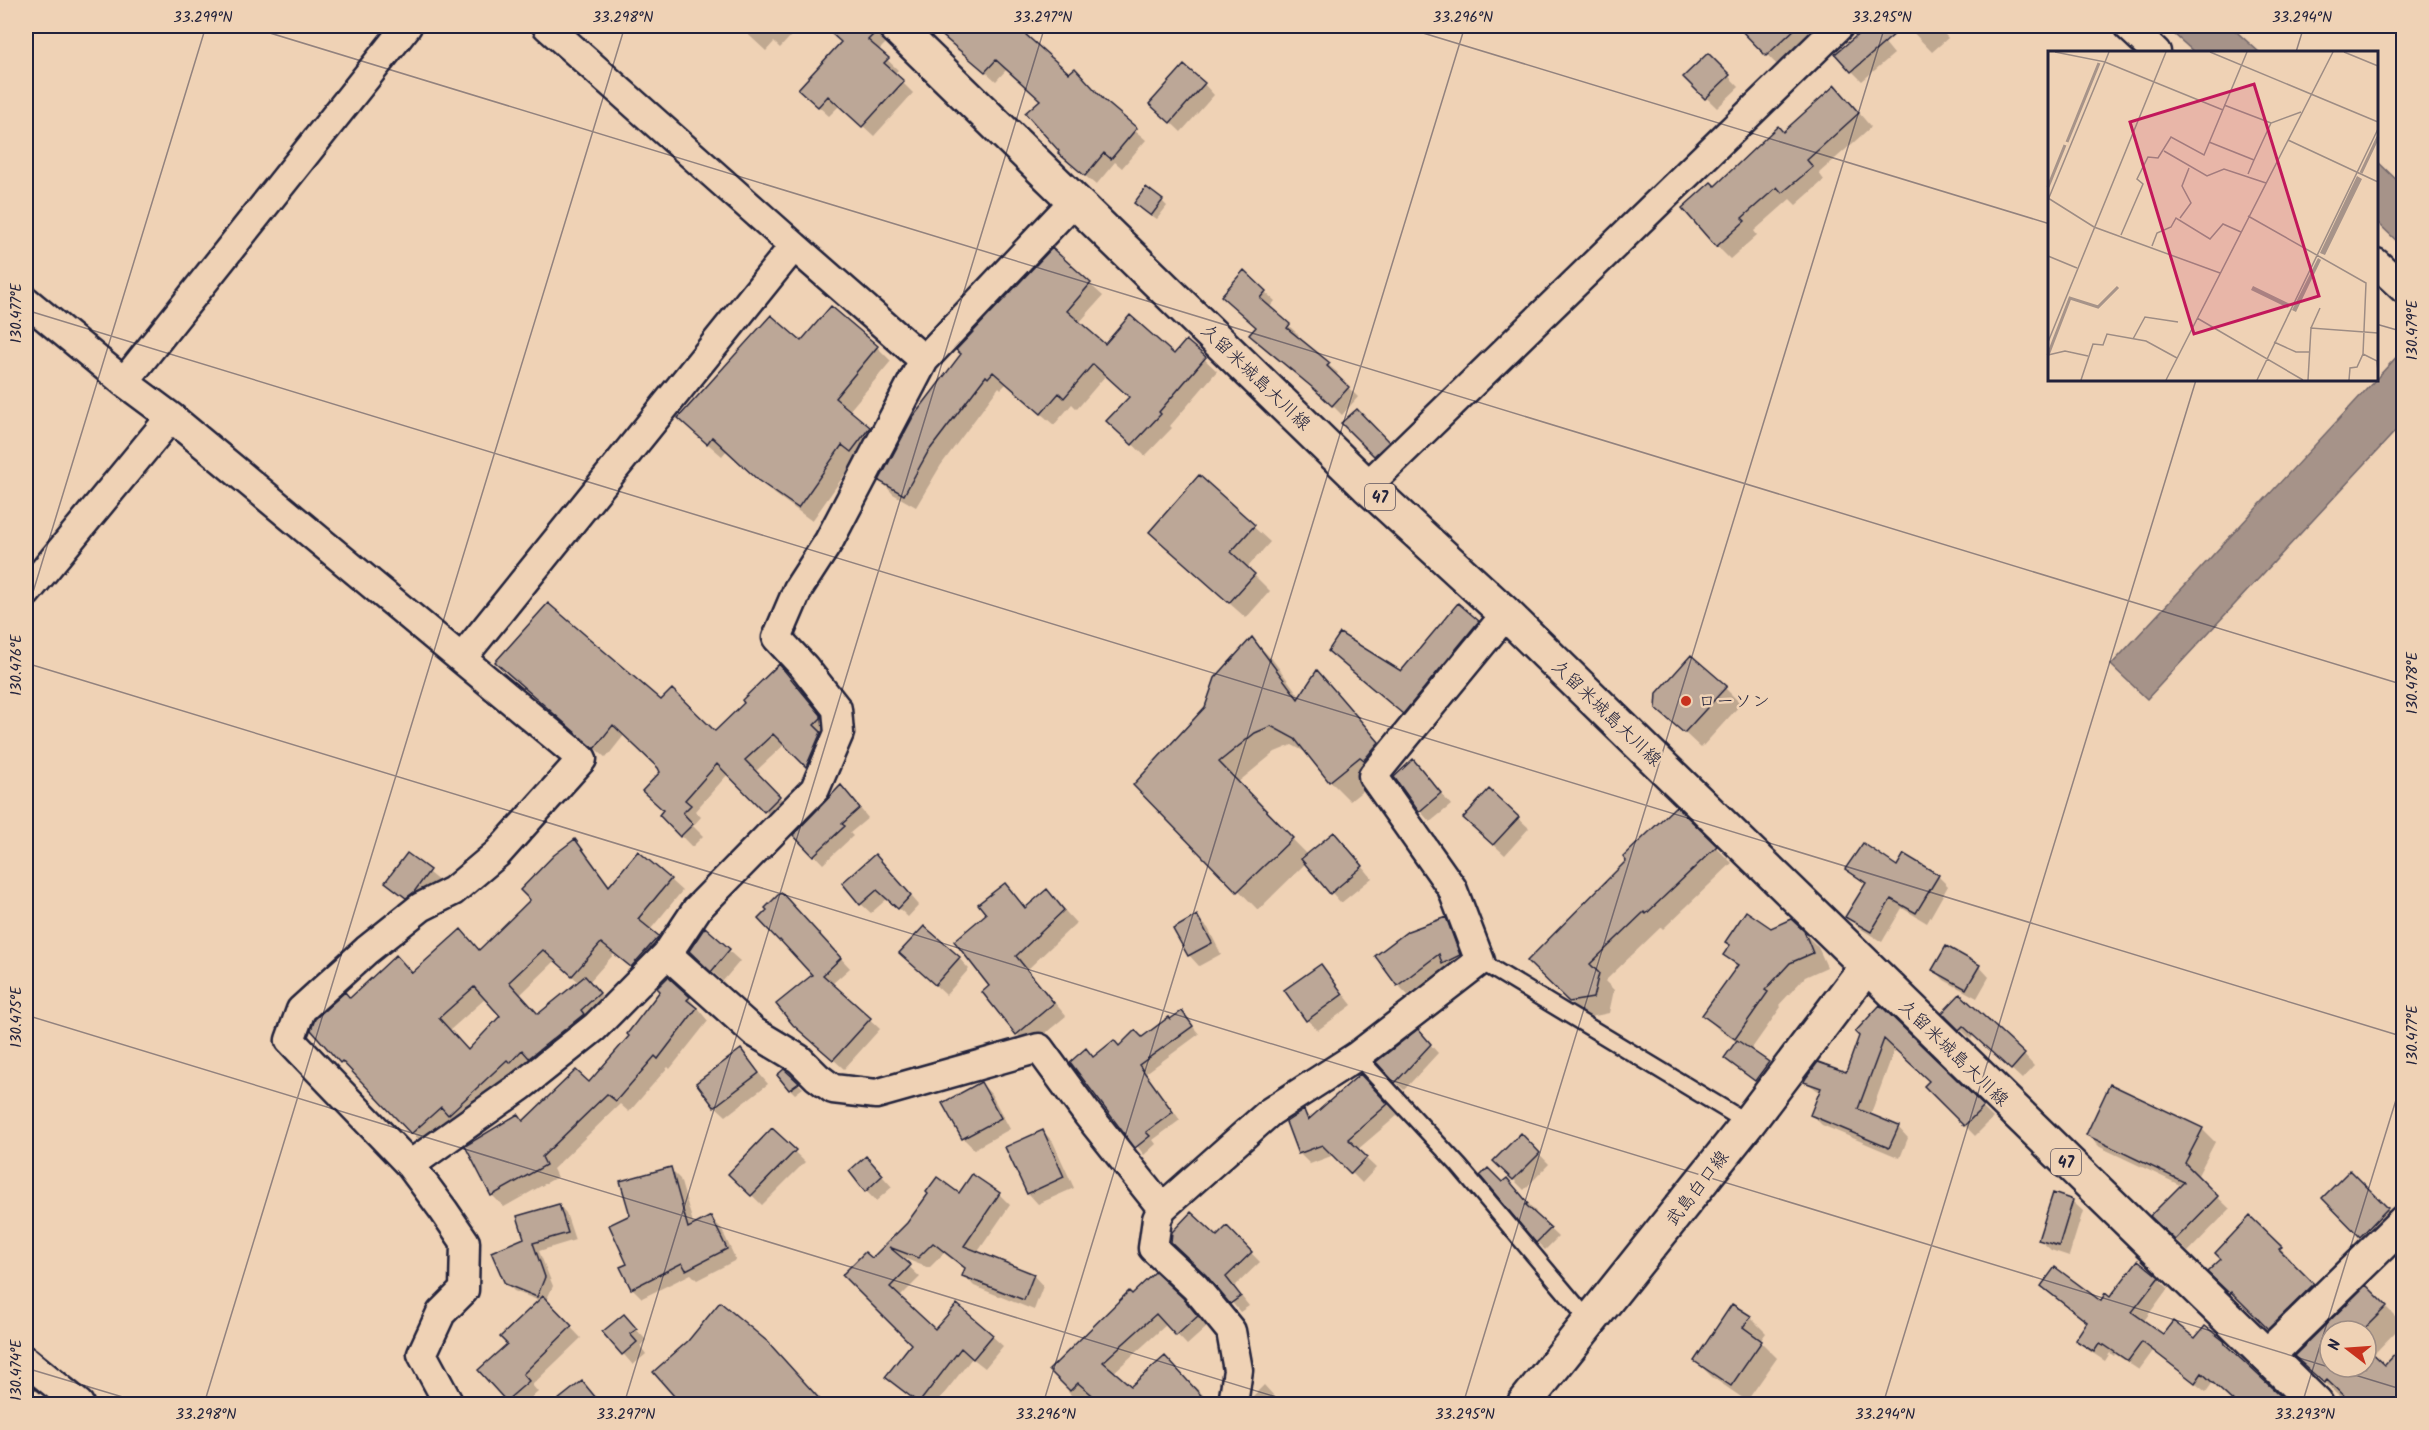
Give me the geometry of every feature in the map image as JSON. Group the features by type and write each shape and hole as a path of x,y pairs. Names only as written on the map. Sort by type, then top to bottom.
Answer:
{"main road":[{"name":"久留米城島大川線","path":"895,26 1367,486 1506,614 2316,1404"},
{"name":"武島白口線","path":"1524,1404 1591,1323 1748,1123 1866,967"},
{"path":"2267,1356 2403,1222"}],"street":[{"path":"124,382 407,26"},
{"path":"547,26 924,360"},
{"path":"1367,486 1839,26"},
{"path":"2128,26 2155,51"},
{"path":"410,1165 521,1086 595,1027 667,954 697,909 815,789 838,733 837,709 804,667 777,638 798,589 829,541 924,360 1074,201"},
{"path":"462,658 794,246"},
{"path":"2378,265 2403,289"},
{"path":"26,301 124,382 171,417 582,759 498,853 453,891 421,907 394,928 301,1010 290,1040 410,1165 465,1242 464,1290 441,1313 422,1354 449,1404"},
{"path":"26,593 171,417"},
{"path":"1233,1404 1238,1370 1232,1331 1195,1287 1153,1248 1157,1220 1162,1208 1270,1112 1357,1056 1480,962 1452,888 1373,776 1506,614"},
{"path":"667,954 754,1032 798,1059 833,1089 876,1094 1039,1048 1088,1115 1162,1208"},
{"path":"26,1360 79,1404"}],"lane":[{"path":"1480,962 1748,1123"},
{"path":"1357,1056 1459,1166 1591,1323"}],"shaded area":[{"path":"2165,26 2230,26 2258,51 2193,51"},
{"path":"2378,162 2403,186 2403,247 2378,223"},
{"path":"2403,350 2403,423 2147,699 2111,665 2374,381 2378,381 2378,377"}],"building":[{"path":"823,26 877,26 877,31 868,40 889,58 884,63 904,81 862,127 828,96 818,107 798,89 841,42"},
{"path":"931,26 1016,26 1069,73 1075,68 1104,100 1137,128 1111,159 1104,153 1085,176 1058,153 1059,151 1025,113 1040,100 996,60 985,72"},
{"path":"1737,26 1798,26 1766,56"},
{"path":"1868,26 1904,26 1851,72 1835,54"},
{"path":"1708,53 1730,75 1705,99 1683,77"},
{"path":"1184,65 1205,83 1170,123 1149,104"},
{"path":"1835,85 1859,113 1807,160 1813,167 1782,193 1777,187 1742,218 1745,221 1716,247 1682,208 1711,182 1715,186 1778,126 1783,132"},
{"path":"1146,187 1163,200 1151,216 1134,203"},
{"path":"1052,248 1091,283 1067,311 1105,344 1130,315 1174,354 1186,340 1206,357 1159,412 1161,414 1132,445 1106,421 1129,397 1093,364 1064,398 1059,393 1041,414 993,372 988,378 986,376 928,452 904,495 879,481 913,417 961,354 956,350"},
{"path":"1244,270 1266,291 1260,298 1290,324 1287,328 1330,363 1327,366 1349,387 1332,406 1249,335 1256,327 1221,296"},
{"path":"831,306 878,346 835,398 870,427 851,452 842,445 798,508 759,481 712,437 707,444 678,418 771,315 801,341"},
{"path":"1357,409 1389,442 1374,456 1341,423"},
{"path":"1199,475 1255,525 1231,552 1255,574 1229,603 1149,532"},
{"path":"548,603 661,700 672,689 715,731 744,703 742,700 779,664 821,715 814,725 821,732 806,767 773,734 745,760 780,796 764,812 717,764 685,800 691,805 683,813 693,824 680,837 659,815 663,810 642,791 660,772 658,768 613,725 594,749 495,662"},
{"path":"1458,603 1479,621 1403,714 1328,651 1340,633 1401,671"},
{"path":"1252,637 1298,699 1317,670 1379,742 1364,760 1360,757 1329,782 1295,739 1271,726 1255,733 1219,762 1293,838 1237,892 1133,785 1205,707 1215,678"},
{"path":"1691,655 1727,686 1684,733 1656,709 1657,693"},
{"path":"1413,759 1441,793 1419,812 1394,777"},
{"path":"841,785 860,808 842,824 845,826 813,856 793,835"},
{"path":"1489,789 1519,817 1493,845 1463,818"},
{"path":"1676,806 1717,846 1590,964 1599,973 1593,998 1569,1002 1527,961 1626,861 1623,857"},
{"path":"1334,832 1363,866 1330,894 1301,859"},
{"path":"575,839 609,886 638,851 671,879 638,919 659,936 631,967 601,943 572,976 543,950 509,982 538,1014 585,976 600,993 581,1010 584,1014 529,1058 522,1050 510,1063 507,1060 448,1115 441,1107 411,1134 342,1061 340,1063 311,1030 315,1019 345,992 350,998 396,955 412,973 461,929 479,950 530,900 520,890 554,855","holes":["474,987 500,1016 468,1050 439,1018"]},
{"path":"1863,843 1897,866 1904,854 1939,875 1916,913 1891,899 1871,932 1845,917 1866,883 1845,869"},
{"path":"407,853 430,870 414,892 406,898 385,882"},
{"path":"875,854 911,895 898,909 877,890 860,905 842,883"},
{"path":"1005,883 1025,908 1047,889 1064,910 1016,956 1054,1003 1016,1035 982,992 989,986 954,941 986,914 978,904"},
{"path":"781,892 841,958 823,975 871,1018 833,1060 793,1025 776,1004 812,975 758,919 767,910 765,908"},
{"path":"1746,911 1771,928 1791,919 1804,931 1813,953 1790,963 1765,990 1768,992 1735,1039 1702,1015 1738,965 1723,955 1730,945 1725,942"},
{"path":"1197,915 1212,943 1188,956 1173,929"},
{"path":"1446,917 1460,955 1442,964 1439,954 1397,986 1375,956 1408,931"},
{"path":"924,926 960,957 935,985 899,953"},
{"path":"705,927 730,949 711,972 689,951"},
{"path":"1946,946 1980,965 1966,989 1932,970"},
{"path":"1321,964 1343,994 1306,1021 1284,990"},
{"path":"668,977 690,997 687,1000 697,1008 658,1059 655,1056 616,1101 607,1094 542,1157 546,1165 491,1196 465,1146 518,1114 523,1121 576,1070 589,1082 629,1036 627,1034 660,991 657,988"},
{"path":"1960,994 2025,1054 2011,1070 1963,1026 1959,1030 1942,1013"},
{"path":"1880,1005 1984,1106 1964,1126 1924,1086 1929,1081 1884,1039 1858,1109 1899,1126 1889,1148 1810,1115 1821,1088 1804,1082 1806,1078 1818,1062 1846,1072 1859,1036 1855,1032"},
{"path":"1182,1011 1193,1026 1139,1065 1173,1112 1146,1132 1150,1136 1135,1148 1070,1062 1086,1048 1093,1057 1114,1040 1119,1046 1135,1030 1142,1037 1169,1017 1170,1019"},
{"path":"1418,1029 1431,1044 1395,1083 1376,1062"},
{"path":"1737,1040 1769,1062 1755,1081 1724,1058"},
{"path":"741,1049 759,1073 714,1107 696,1083"},
{"path":"784,1069 799,1083 789,1090 777,1075"},
{"path":"1360,1074 1388,1104 1348,1139 1367,1157 1351,1174 1322,1145 1298,1154 1286,1122 1304,1110 1308,1120"},
{"path":"981,1082 1001,1118 962,1139 942,1103"},
{"path":"2110,1084 2203,1128 2185,1163 2218,1196 2175,1240 2150,1216 2184,1182 2086,1135"},
{"path":"772,1128 796,1150 751,1196 728,1174"},
{"path":"1043,1130 1064,1177 1027,1194 1005,1147"},
{"path":"1521,1133 1540,1153 1513,1180 1493,1161"},
{"path":"866,1156 883,1175 865,1192 849,1171"},
{"path":"671,1167 688,1228 711,1216 727,1249 686,1270 682,1263 631,1289 620,1267 627,1264 609,1225 630,1215 620,1181"},
{"path":"1488,1168 1502,1182 1507,1178 1528,1203 1526,1205 1551,1228 1536,1243 1480,1176"},
{"path":"2350,1170 2388,1208 2360,1237 2322,1198"},
{"path":"972,1174 1000,1193 964,1246 1034,1274 1024,1300 962,1276 965,1268 933,1243 918,1258 889,1247 911,1265 890,1287 935,1329 957,1304 993,1335 973,1359 961,1348 919,1403 885,1377 911,1344 842,1275 865,1252 872,1258 907,1223 937,1177 959,1193"},
{"path":"2053,1193 2073,1200 2059,1246 2038,1240"},
{"path":"559,1204 568,1233 533,1243 545,1277 537,1297 505,1284 491,1252 524,1238 517,1216"},
{"path":"1191,1212 1217,1236 1227,1226 1252,1252 1226,1277 1241,1296 1230,1304 1206,1275 1171,1242 1172,1232"},
{"path":"2250,1216 2282,1247 2279,1249 2314,1284 2268,1329 2207,1272 2221,1259 2215,1253"},
{"path":"2138,1260 2159,1277 2132,1312 2163,1334 2173,1321 2195,1338 2205,1326 2224,1341 2286,1401 2283,1404 2236,1404 2202,1373 2195,1383 2142,1342 2128,1361 2104,1345 2099,1344 2094,1352 2075,1340 2087,1322 2041,1286 2055,1267 2101,1301 2105,1293 2110,1297"},
{"path":"1155,1272 1183,1298 1198,1316 1176,1336 1156,1314 1103,1362 1131,1386 1165,1356 1209,1404 1103,1404 1078,1383 1070,1391 1049,1370 1129,1291 1132,1294"},
{"path":"2366,1285 2387,1306 2374,1319 2332,1319"},
{"path":"543,1296 572,1326 523,1374 529,1381 506,1401 478,1370 507,1344 500,1337"},
{"path":"720,1302 768,1342 824,1404 681,1404 653,1372 688,1341"},
{"path":"1732,1304 1751,1316 1743,1327 1762,1341 1731,1386 1694,1361"},
{"path":"624,1314 637,1329 630,1334 637,1342 622,1355 602,1332"},
{"path":"2318,1332 2318,1378 2294,1356"},
{"path":"2403,1346 2403,1404 2352,1404 2327,1380 2324,1383 2320,1379 2378,1379 2378,1358 2385,1365"},
{"path":"582,1381 601,1404 553,1404"}],"place":[{"name":"ローソン","path":"1686,701"}]}
